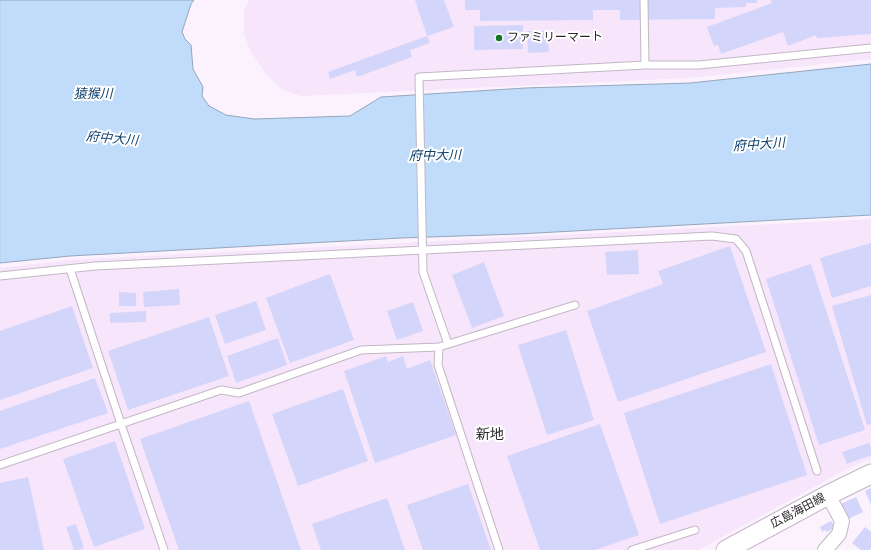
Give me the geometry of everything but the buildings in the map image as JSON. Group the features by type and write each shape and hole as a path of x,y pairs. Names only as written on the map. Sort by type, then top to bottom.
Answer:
{"main road":[{"name":"広島海田線","path":"726,550 871,474"}],"street":[{"path":"825,550 839,534 842,521 828,496"}],"lane":[{"path":"644,0 645,65"},
{"path":"448,344 423,272 419,77 645,65 699,65 871,48"},
{"path":"0,276 95,266 712,236 736,239 746,251 817,471"},
{"path":"70,269 164,550"},
{"path":"0,465 221,390 239,393 361,350 439,347 575,305"},
{"path":"439,347 438,365 499,550"},
{"path":"632,550 695,530"}],"shaded area":[{"path":"249,0 871,0 871,59 690,78 301,96 285,91 267,76 250,50 244,34 244,10"},
{"path":"871,219 871,459 849,468 699,550 0,550 0,268 68,260"}],"water":[{"path":"0,0 194,0 191,4 182,32 185,39 191,45 193,69 203,87 202,96 209,106 226,115 254,119 350,116 381,97 525,88 690,83 871,64 871,215 70,256 0,263"}],"place":[{"name":"ファミリーマート","path":"499,38"}],"district":[{"name":"新地","path":"490,435"}],"water label":[{"name":"猿猴川","path":"93,94"},
{"name":"府中大川","path":"112,139"},
{"name":"府中大川","path":"759,145"},
{"name":"府中大川","path":"435,156"}]}
